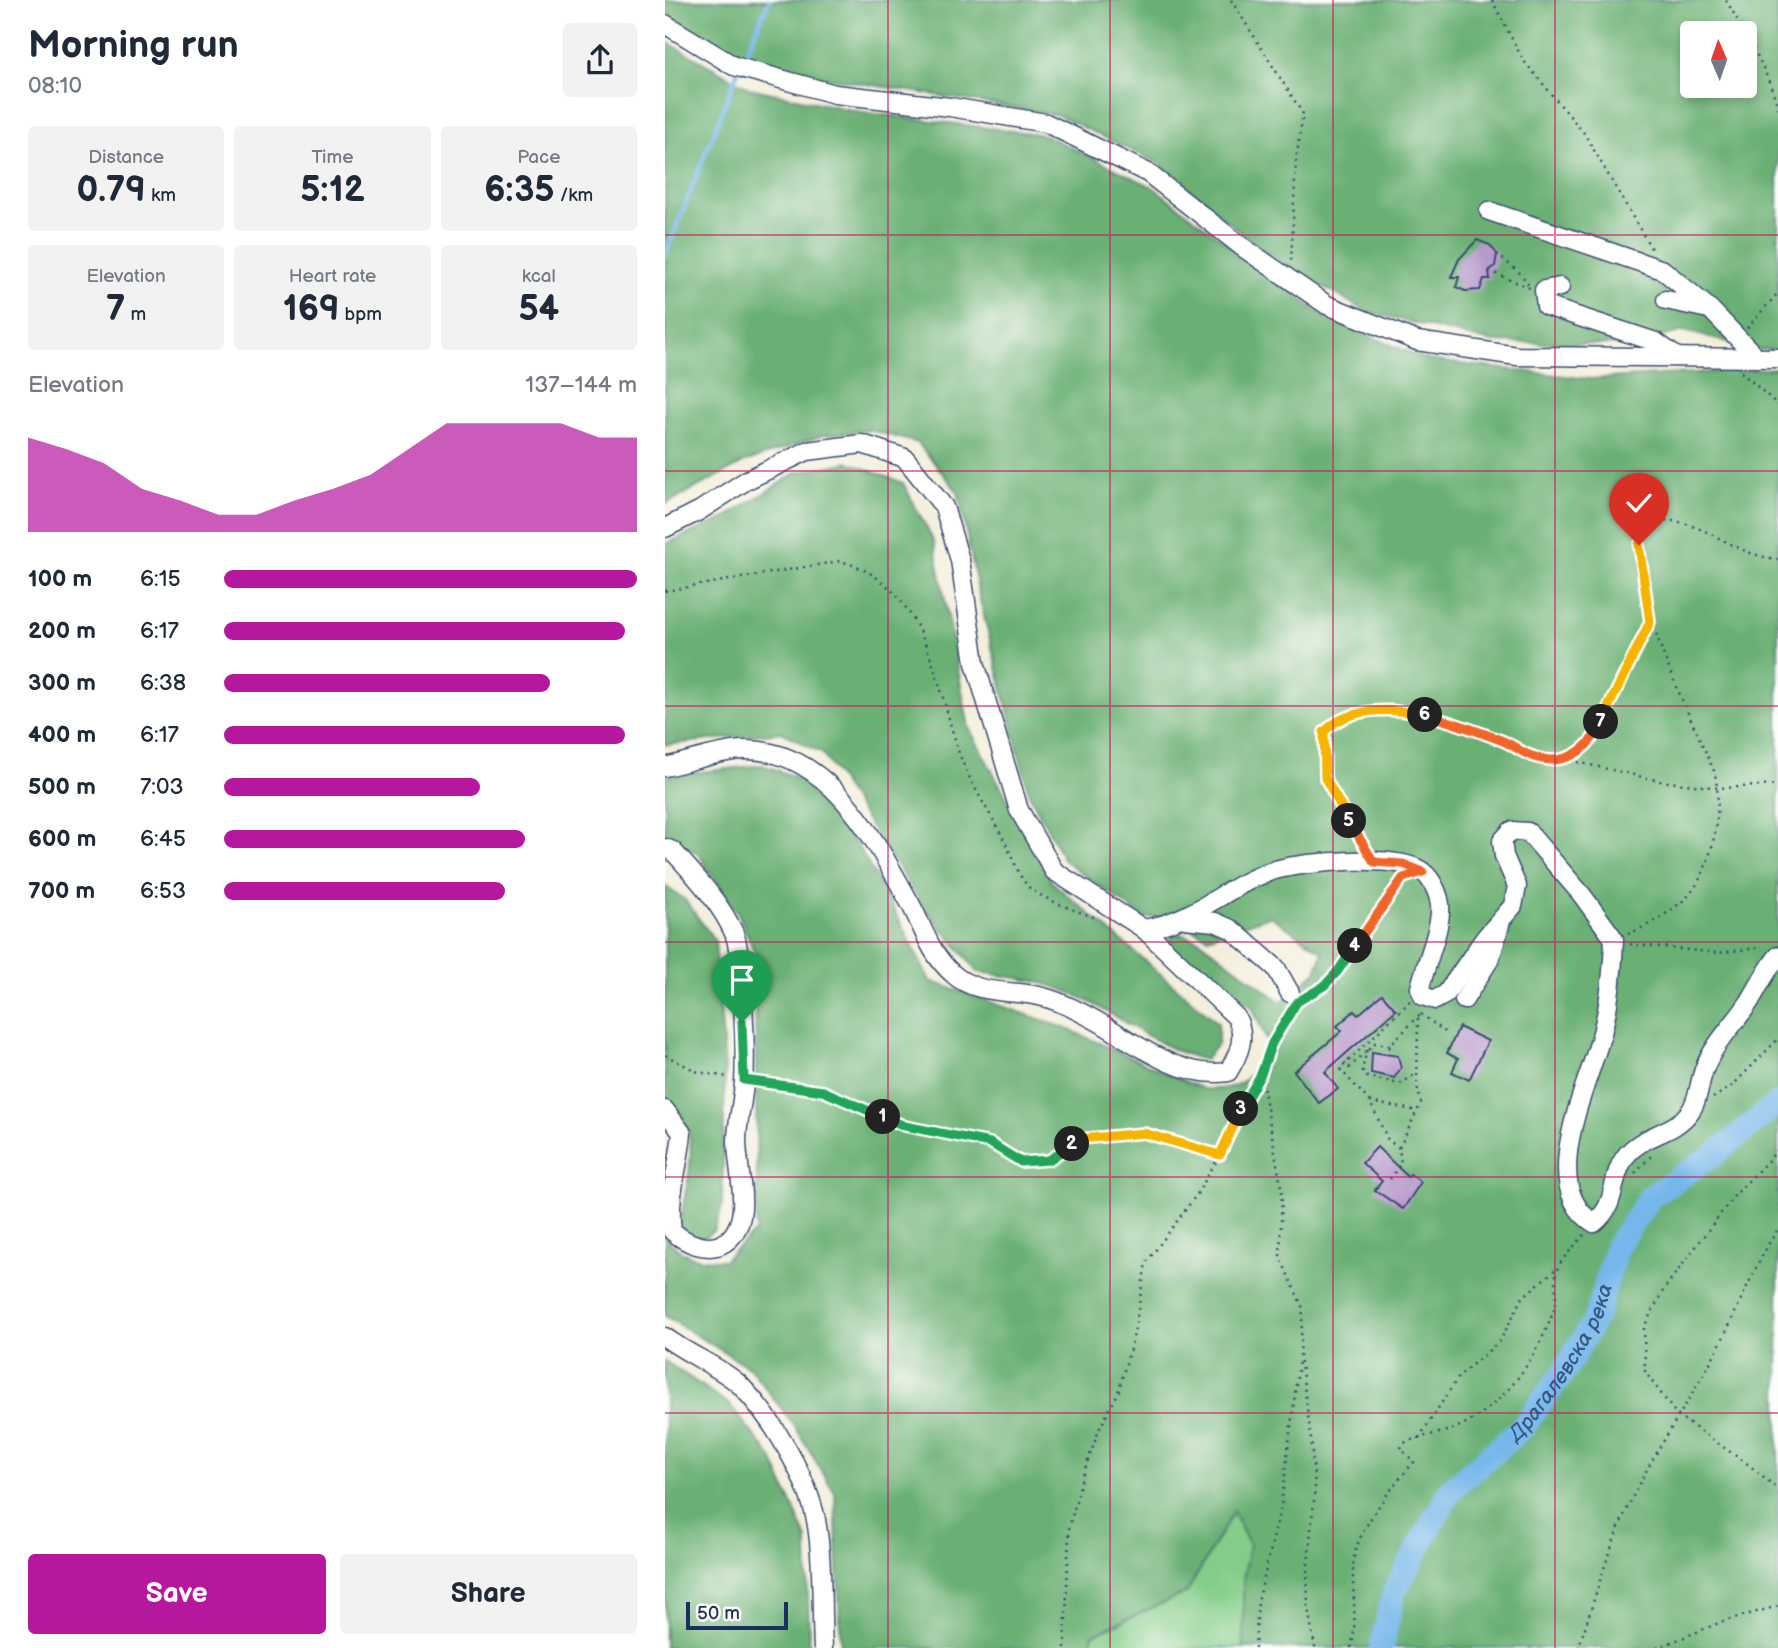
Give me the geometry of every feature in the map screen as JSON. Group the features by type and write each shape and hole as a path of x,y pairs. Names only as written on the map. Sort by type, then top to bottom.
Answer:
{"street":[{"path":"665,24 734,66 835,94 1046,123 1148,173 1241,246 1328,305 1416,341 1517,356 1778,358"},
{"path":"1489,211 1663,270 1711,310 1757,358"},
{"path":"1560,288 1544,290 1546,306 1656,342 1677,357"},
{"path":"1666,300 1711,310"},
{"path":"665,528 699,511 747,480 807,451 862,444 905,458 944,507 960,560 975,663 1019,810 1054,871 1144,929 1180,961 1241,1027 1238,1055 1228,1072 1211,1074 1149,1055 1096,1021 1041,996 984,989 956,977 935,956 885,859 831,785 789,757 743,750 665,766"},
{"path":"1144,929 1185,919 1230,890 1274,871 1303,864 1403,864 1423,872 1438,893 1441,907 1428,996 1446,994 1483,939 1513,906 1517,886 1504,856 1502,841 1505,835 1519,830 1528,832 1614,939 1604,1027 1568,1140 1567,1166 1571,1197 1582,1215 1594,1223 1610,1206 1623,1160 1635,1146 1650,1136 1674,1128 1689,1113 1705,1067 1724,1034 1750,1001 1773,954"},
{"path":"665,848 673,851 700,881 734,934 740,964 744,1080 737,1139 741,1198 739,1226 726,1240 709,1248 687,1244 672,1231 668,1206 679,1166 683,1133 665,1110"},
{"path":"1185,919 1215,922 1231,929 1276,968 1293,998"},
{"path":"1464,999 1490,959 1503,919"},
{"path":"665,1337 684,1352 739,1384 767,1417 801,1475 816,1521 823,1648"}],"path":[{"path":"1231,0 1303,114 1296,160 1291,280"},
{"path":"1726,0 1760,60 1778,108"},
{"path":"1493,1 1524,60 1584,133 1663,270"},
{"path":"1489,271 1531,288 1521,274 1497,254"},
{"path":"1738,338 1778,293"},
{"path":"1726,358 1778,405"},
{"path":"1614,939 1638,930 1688,895 1707,861 1719,812 1719,788 1650,622 1639,545 1640,523 1657,519 1674,520 1711,532 1760,558 1778,559"},
{"path":"665,591 840,561 860,566 887,583 907,607 933,661 964,765 978,797 1002,835 1028,887 1077,912 1102,919"},
{"path":"1374,862 1325,778 1324,732 1333,722 1375,710 1395,709 1447,720 1507,743 1532,757 1553,761 1564,759 1587,748 1597,734 1610,699 1650,622"},
{"path":"1564,759 1660,781 1719,788 1778,785"},
{"path":"1065,1648 1069,1529 1082,1477 1099,1430 1118,1393 1134,1334 1146,1264 1197,1194 1220,1155 1241,1108 1261,1074 1293,998 1324,986 1338,971 1403,878 1423,872"},
{"path":"1614,939 1717,953 1757,948 1773,954"},
{"path":"1390,1179 1401,1163 1399,1148 1418,1111 1422,1097 1417,1086 1420,1016 1428,996"},
{"path":"1399,1148 1388,1140 1370,1102 1340,1069 1428,996"},
{"path":"1420,1016 1449,1035"},
{"path":"1388,1055 1390,1045 1420,1016"},
{"path":"1711,1100 1732,1086 1778,1039"},
{"path":"1344,1063 1349,1068 1375,1042 1390,1045"},
{"path":"1367,1051 1362,1070 1367,1077 1400,1084 1417,1073"},
{"path":"665,1055 698,1072 823,1091 905,1126 990,1143 1021,1162 1049,1160 1080,1139 1144,1133 1220,1155"},
{"path":"1255,1648 1258,1602 1281,1506 1300,1356 1303,1308 1280,1256 1282,1192 1261,1074"},
{"path":"1370,1102 1418,1111"},
{"path":"1778,1150 1734,1196 1664,1289 1644,1327 1645,1372 1677,1415 1749,1465 1778,1489"},
{"path":"1633,1175 1655,1152"},
{"path":"1419,1438 1459,1376 1500,1341 1523,1297 1557,1269 1594,1223"},
{"path":"1578,1648 1625,1512 1677,1415 1705,1372 1737,1312 1757,1261 1778,1229"},
{"path":"1351,1648 1356,1631 1354,1555 1382,1498 1414,1462 1401,1449 1402,1444 1419,1438 1430,1438 1495,1406 1541,1346 1556,1304 1557,1269"},
{"path":"1300,1356 1315,1489 1307,1573 1308,1608 1315,1648"},
{"path":"1657,1648 1724,1621 1778,1606"}],"green space":[{"path":"665,0 1778,0 1778,350 1760,350 1684,331 1629,345 1492,342 1365,311 1263,251 1160,164 1058,115 798,73 708,45 665,13"},
{"path":"665,41 749,88 861,112 1045,135 1153,187 1326,318 1428,360 1590,379 1778,368 1778,1648 1244,1648 1243,1581 1249,1544 1233,1512 1187,1592 1092,1635 1092,1648 841,1648 835,1493 794,1425 750,1368 665,1316 665,1237 684,1254 724,1260 756,1231 757,1207 755,953 739,915 699,855 665,833 665,776 762,765 796,777 833,805 883,889 930,981 1065,1028 1203,1089 1238,1085 1257,1065 1268,1043 1252,1007 1167,945 1174,932 1199,940 1281,1002 1316,972 1323,952 1270,916 1208,937 1166,917 1144,918 1064,860 1029,794 979,596 958,492 918,443 870,430 824,435 745,462 665,504"},
{"path":"848,462 903,483 934,542 969,728 1052,882 1218,1023 1218,1043 1205,1060 1159,1042 1073,994 1020,978 978,972 924,907 822,753 782,732 665,745 665,544 721,520 798,472"},
{"path":"665,886 685,900 715,941 725,1068 722,1207 714,1230 704,1238 690,1237 680,1227 689,1175 690,1141 686,1125 678,1111 665,1098"},
{"path":"665,1361 730,1405 772,1458 807,1539 809,1648 665,1648"},
{"path":"1233,1512 1249,1544 1243,1581 1244,1648 1092,1648 1092,1635 1187,1592"}],"building":[{"path":"1477,240 1490,245 1497,254 1495,266 1489,271 1490,279 1484,279 1480,290 1465,291 1456,287 1459,277 1451,277 1459,259"},
{"path":"1382,994 1396,1010 1325,1072 1338,1089 1319,1103 1294,1071 1342,1031 1337,1026 1354,1011 1358,1015"},
{"path":"1459,1027 1488,1041 1469,1080 1452,1072 1458,1059 1447,1053"},
{"path":"1372,1052 1398,1056 1401,1068 1394,1078 1371,1073"},
{"path":"1377,1147 1408,1177 1410,1174 1421,1182 1403,1209 1375,1190 1382,1181 1362,1163"}],"waterway":[{"path":"742,63 769,0"},
{"path":"665,256 738,71"},
{"name":"Драгалевска река","path":"1381,1648 1394,1592 1451,1489 1523,1427 1564,1372 1596,1317 1617,1245 1651,1196 1718,1152 1778,1103"}],"route":[{"path":"742,1022 744,1080 823,1091 905,1126 990,1143 1021,1162 1049,1160 1080,1139 1144,1133 1220,1155 1241,1108 1261,1074 1272,1043 1297,1002 1324,986 1338,971 1403,878 1423,872 1403,864 1374,862 1325,778 1324,732 1333,722 1375,710 1395,709 1447,720 1507,743 1532,757 1553,761 1587,748 1597,734 1610,699 1650,622 1639,545"}]}
